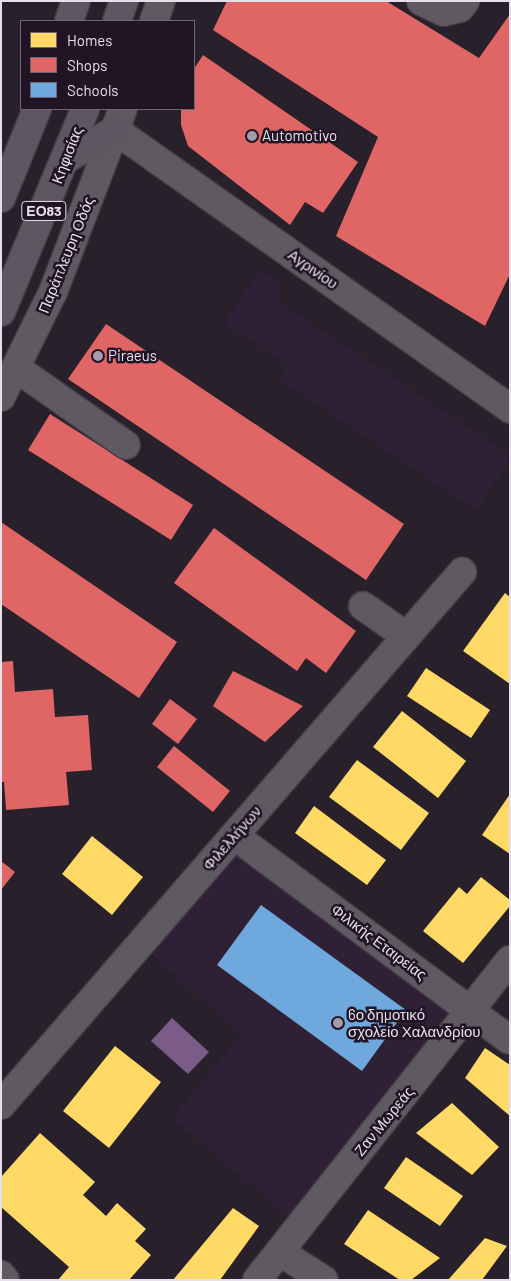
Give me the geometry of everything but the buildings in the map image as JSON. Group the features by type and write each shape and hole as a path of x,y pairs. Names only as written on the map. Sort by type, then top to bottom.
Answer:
{"main road":[{"path":"69,20 76,1"},
{"path":"117,20 124,1"},
{"name":"ΕΟ83","path":"1,198 37,110"},
{"name":"Κηφισίας","path":"1,312 66,159 85,110"},
{"path":"66,159 119,119"}],"street":[{"path":"154,20 161,1"},
{"path":"421,1 444,12 460,8 465,1"},
{"name":"Παράπλευρη Οδός","path":"1,396 54,292 119,119"},
{"name":"Αγρινίου","path":"119,119 507,402"},
{"path":"16,368 126,445"},
{"name":"Φιλελλήνων","path":"1,1105 462,572"},
{"path":"364,606 406,636"},
{"name":"Φιλικής Εταιρείας","path":"247,845 510,1040"},
{"name":"Ζαν Μωρεάς","path":"257,1280 472,1011 510,960"},
{"path":"280,1252 324,1280"},
{"path":"1,1275 5,1280"}],"shaded area":[{"path":"260,270 285,287 277,300 510,455 510,460 476,511 279,380 289,366 225,323"},
{"name":"6ο δημοτικό σχολείο Χαλανδρίου","path":"235,847 456,1012 292,1220 172,1118 241,1035 153,955"},
{"path":"172,1018 209,1052 188,1074 151,1041"}],"place":[{"name":"Automotivo","path":"252,136"},
{"name":"Piraeus","path":"98,356"},
{"name":"6ο δημοτικό σχολείο Χαλανδρίου","path":"338,1023"}]}
